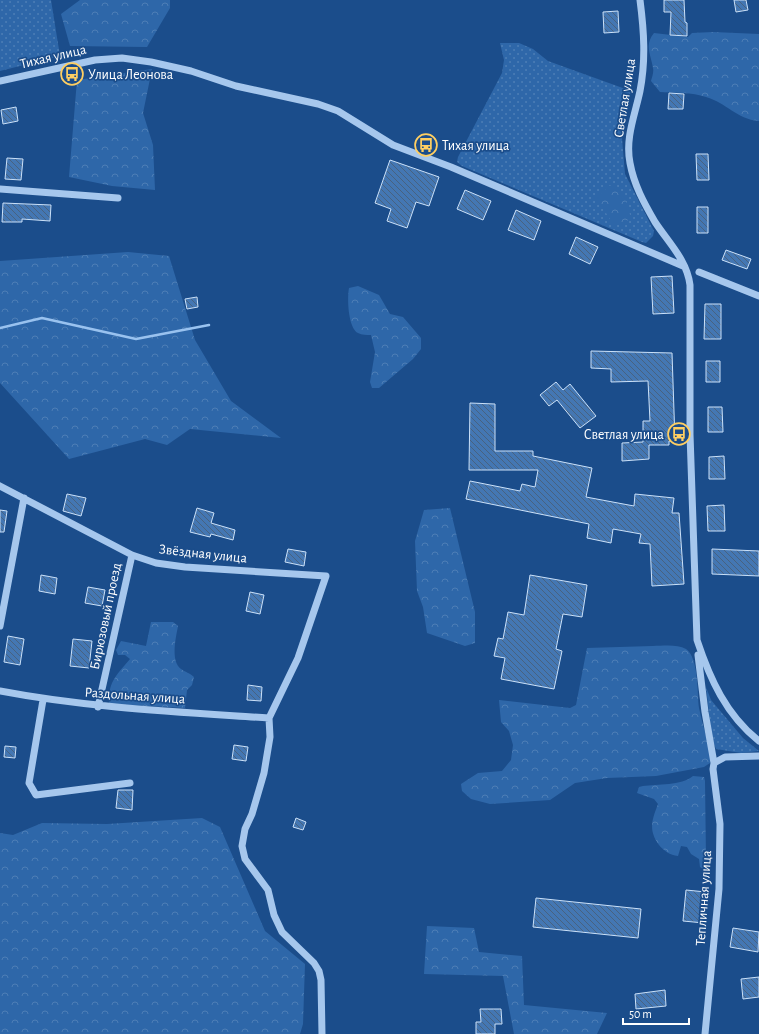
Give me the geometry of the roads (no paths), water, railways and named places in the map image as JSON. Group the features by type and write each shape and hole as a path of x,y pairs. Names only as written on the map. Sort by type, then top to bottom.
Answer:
{"street":[{"name":"Светлая улица","path":"640,0 644,34 643,70 640,91 630,128 629,161 639,192 655,221 687,268 690,285 691,457 697,640 707,671 721,699 738,721 759,741"},
{"name":"Тихая улица","path":"0,81 95,60 122,58 151,62 191,71 236,86 318,104 338,111 393,145 670,259 687,268"},
{"path":"0,189 118,198"},
{"path":"698,272 759,296"},
{"name":"Звёздная улица","path":"0,486 132,555 156,563 185,567 326,576 298,658 268,718"},
{"path":"0,626 24,498"},
{"name":"Бирюзовый проезд","path":"98,707 132,555"},
{"name":"Тепличная улица","path":"697,640 705,712 714,764 713,770 720,824 719,889 705,1034"},
{"name":"Раздольная улица","path":"0,691 43,700 98,707 268,718"},
{"path":"43,700 29,784 36,795 130,783"},
{"path":"268,718 270,737 264,773 252,814 245,829 242,846 245,859 268,890 274,915 282,932 314,963 319,971 321,987 322,1034"},
{"path":"714,764 725,757 759,756"}],"waterway":[{"path":"0,328 42,318 136,339 209,325"}],"place":[{"name":"Улица Леонова","path":"72,74"},
{"name":"Тихая улица","path":"426,145"},
{"name":"Светлая улица","path":"679,434"}]}
